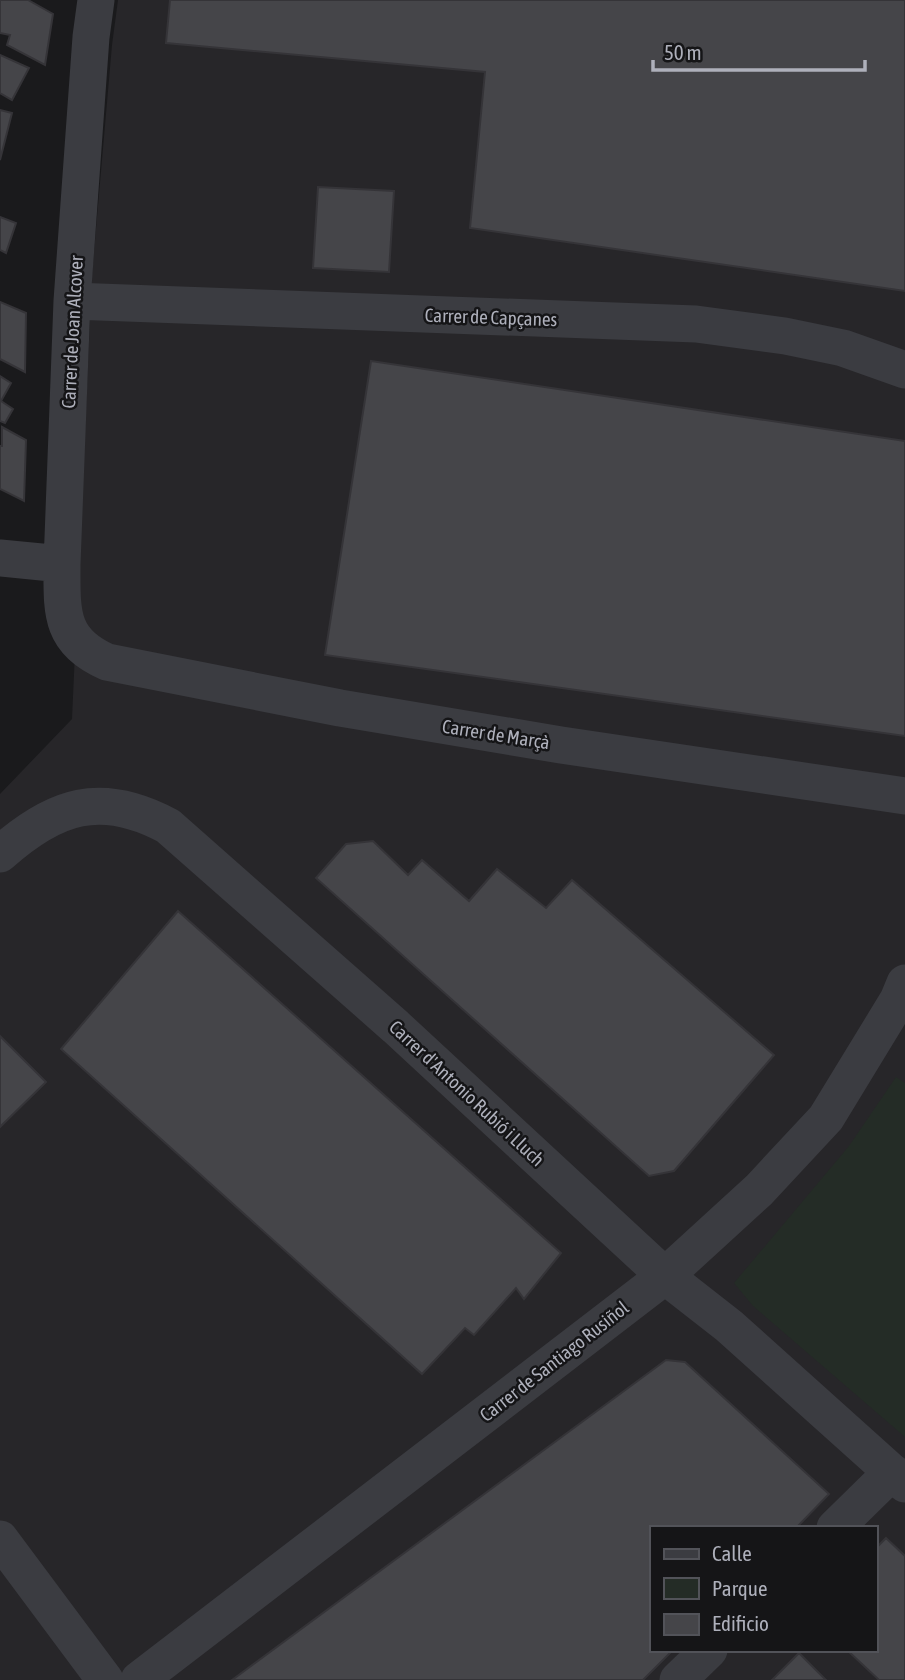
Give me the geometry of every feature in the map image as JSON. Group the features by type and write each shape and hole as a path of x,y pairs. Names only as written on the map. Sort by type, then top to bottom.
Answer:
{"street":[{"name":"Carrer de Joan Alcover","path":"91,655 76,641 66,625 62,599 62,564 72,301 96,0"},
{"name":"Carrer de Capçanes","path":"72,301 696,324 785,336 843,348 905,370"},
{"path":"0,558 62,564"},
{"name":"Carrer de Marçà","path":"91,655 129,667 340,708 562,745 905,796"},
{"name":"Carrer d'Antonio Rubió i Lluch","path":"0,854 39,824 66,811 83,807 127,808 168,826 396,1027 665,1276 729,1326 899,1478"},
{"name":"Carrer de Santiago Rusiñol","path":"139,1680 665,1276 759,1189 826,1118 898,1000 905,983"},
{"path":"838,1526 899,1478"},
{"path":"0,1539 106,1680"},
{"path":"678,1680 707,1652"}],"shaded area":[{"path":"118,0 905,0 905,1680 0,1680 0,794 72,719 92,275"}],"green space":[{"path":"896,1077 905,1083 905,1437 753,1306 734,1283 849,1146"}],"building":[{"path":"0,0 28,0 53,14 45,65 7,45 10,35 0,33"},
{"path":"170,0 905,0 905,291 470,228 485,72 166,43"},
{"path":"0,55 29,68 12,100 0,93"},
{"path":"0,110 12,113 0,160"},
{"path":"318,187 394,191 389,272 313,268"},
{"path":"0,217 16,223 6,253 0,250"},
{"path":"0,302 26,313 25,372 0,359"},
{"path":"371,361 905,441 905,736 325,655"},
{"path":"0,376 11,383 1,401 13,409 5,423 0,421"},
{"path":"2,427 26,440 24,501 0,489"},
{"path":"373,841 408,875 422,860 469,901 497,869 546,908 572,880 774,1055 674,1171 649,1176 316,878 346,844"},
{"path":"178,911 561,1253 524,1299 516,1288 474,1335 465,1328 422,1374 61,1049"},
{"path":"0,1036 46,1082 0,1127"},
{"path":"666,1360 685,1362 829,1494 798,1526 650,1526 650,1652 671,1652 643,1680 232,1680"},
{"path":"886,1538 905,1556 905,1680 879,1680 849,1652 877,1652 877,1547"},
{"path":"799,1653 826,1680 772,1680"}]}
